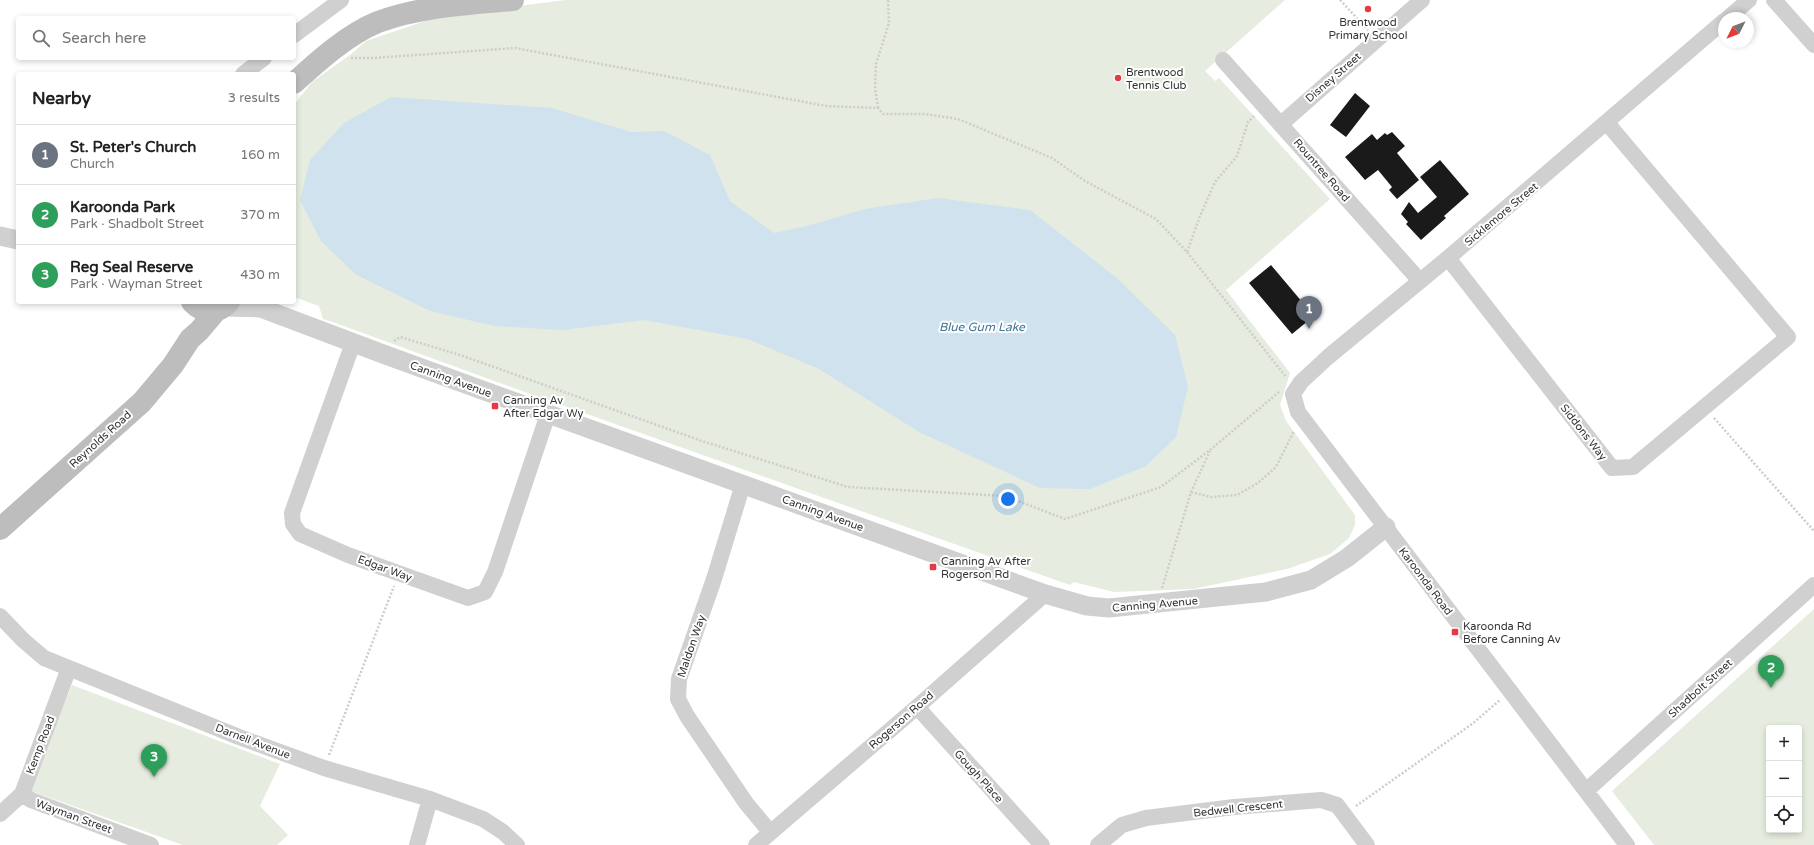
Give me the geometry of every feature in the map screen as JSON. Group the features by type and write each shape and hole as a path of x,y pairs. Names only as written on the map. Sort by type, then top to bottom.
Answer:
{"main road":[{"path":"287,72 319,44 337,33 387,8 416,0"},
{"path":"296,80 334,49 376,23 403,14 431,8 513,0"},
{"path":"190,339 188,326 192,304"},
{"name":"Canning Avenue","path":"195,304 203,310 223,307"},
{"name":"Reynolds Road","path":"0,529 142,402 173,365 190,339 223,307"}],"street":[{"path":"296,34 341,0"},
{"name":"Disney Street","path":"1280,124 1422,0"},
{"path":"1735,12 1749,0"},
{"path":"1774,0 1814,45"},
{"name":"Sicklemore Street","path":"1297,419 1293,394 1301,382 1328,357 1448,258 1607,123 1718,26"},
{"path":"246,72 261,60"},
{"name":"Rountree Road","path":"1223,60 1420,281"},
{"name":"Siddons Way","path":"1448,258 1612,468 1633,467 1704,406 1794,336 1607,123"},
{"path":"0,236 16,240"},
{"name":"Canning Avenue","path":"223,307 257,305 353,343 548,414 1045,594 1087,606 1108,608 1161,604 1266,592 1303,583 1342,561 1386,527"},
{"name":"Edgar Way","path":"353,343 292,513 293,524 300,534 348,555 468,598 485,592 495,572 548,414"},
{"name":"Karoonda Road","path":"1297,419 1386,527 1627,845"},
{"name":"Maldon Way","path":"743,484 714,579 679,679 678,699 687,716 746,803 770,832"},
{"name":"Shadbolt Street","path":"1586,792 1814,585"},
{"name":"Rogerson Road","path":"756,845 917,708 1045,594"},
{"name":"Darnell Avenue","path":"0,616 23,640 44,658 239,737 324,768 430,799 483,819 503,832 517,845"},
{"name":"Kemp Road","path":"0,814 22,794 69,668"},
{"name":"Gough Place","path":"917,708 1042,845"},
{"name":"Wayman Street","path":"22,794 31,800 151,845"},
{"path":"416,845 430,799"},
{"name":"Bedwell Crescent","path":"1098,845 1122,825 1146,818 1205,810 1321,800 1337,805 1367,845"}],"path":[{"path":"888,0 889,23 876,64 875,90 878,108 883,114 925,114 958,119 1052,158 1085,181 1156,219 1187,252 1286,377 1285,383"},
{"path":"1340,0 1376,40"},
{"path":"334,49 342,58 374,58 515,48 826,106 878,108"},
{"path":"1187,252 1200,216 1215,182 1237,156 1248,122 1265,106"},
{"path":"383,354 386,345 400,337 460,355 702,441 848,488 1005,496 1065,518 1161,487 1210,450 1282,389"},
{"path":"1704,406 1814,532"},
{"path":"1191,492 1211,497 1237,495 1258,484 1276,467 1297,419"},
{"path":"1161,604 1161,592 1191,492 1210,450"},
{"path":"324,768 400,573"},
{"path":"1344,814 1472,724 1510,692"}],"shaded area":[{"path":"566,0 1285,0 1205,71 1215,81 1219,78 1330,199 1226,290 1290,373 1280,405 1286,421 1355,515 1355,525 1349,538 1330,554 1287,569 1193,589 1114,592 1074,582 1070,585 323,319 319,306 296,298 296,102 312,82 350,55 366,41 440,16"},
{"path":"1814,609 1814,845 1654,845 1612,791"},
{"path":"72,685 280,764 260,806 288,835 277,845 183,845 28,790"}],"water":[{"name":"Blue Gum Lake","path":"391,97 552,108 631,132 664,131 710,155 730,201 774,233 811,225 865,209 938,198 1030,210 1117,278 1175,335 1188,387 1176,437 1146,466 1090,489 1040,488 919,432 819,369 748,339 644,320 562,330 494,326 430,311 355,274 321,241 300,200 310,160 344,123"}],"building":[{"path":"1355,93 1370,106 1346,137 1330,125"},
{"path":"1392,132 1405,146 1397,153 1419,180 1397,199 1389,190 1392,187 1378,170 1365,180 1345,157 1372,134 1377,140 1385,133 1387,135"},
{"path":"1440,160 1469,194 1444,216 1446,218 1421,240 1406,224 1408,222 1401,214 1409,202 1418,213 1437,197 1420,177"},
{"path":"1271,265 1314,316 1292,334 1249,283"}],"place":[{"name":"Brentwood Primary School","path":"1368,9"},
{"name":"Brentwood Tennis Club","path":"1118,78"},
{"name":"St. Peter's Church","path":"1309,329"},
{"name":"Canning Av After Edgar Wy","path":"495,406"},
{"name":"Canning Av After Rogerson Rd","path":"933,567"},
{"name":"Karoonda Rd Before Canning Av","path":"1455,632"},
{"name":"Karoonda Park","path":"1771,688"},
{"name":"Reg Seal Reserve","path":"154,777"}]}
